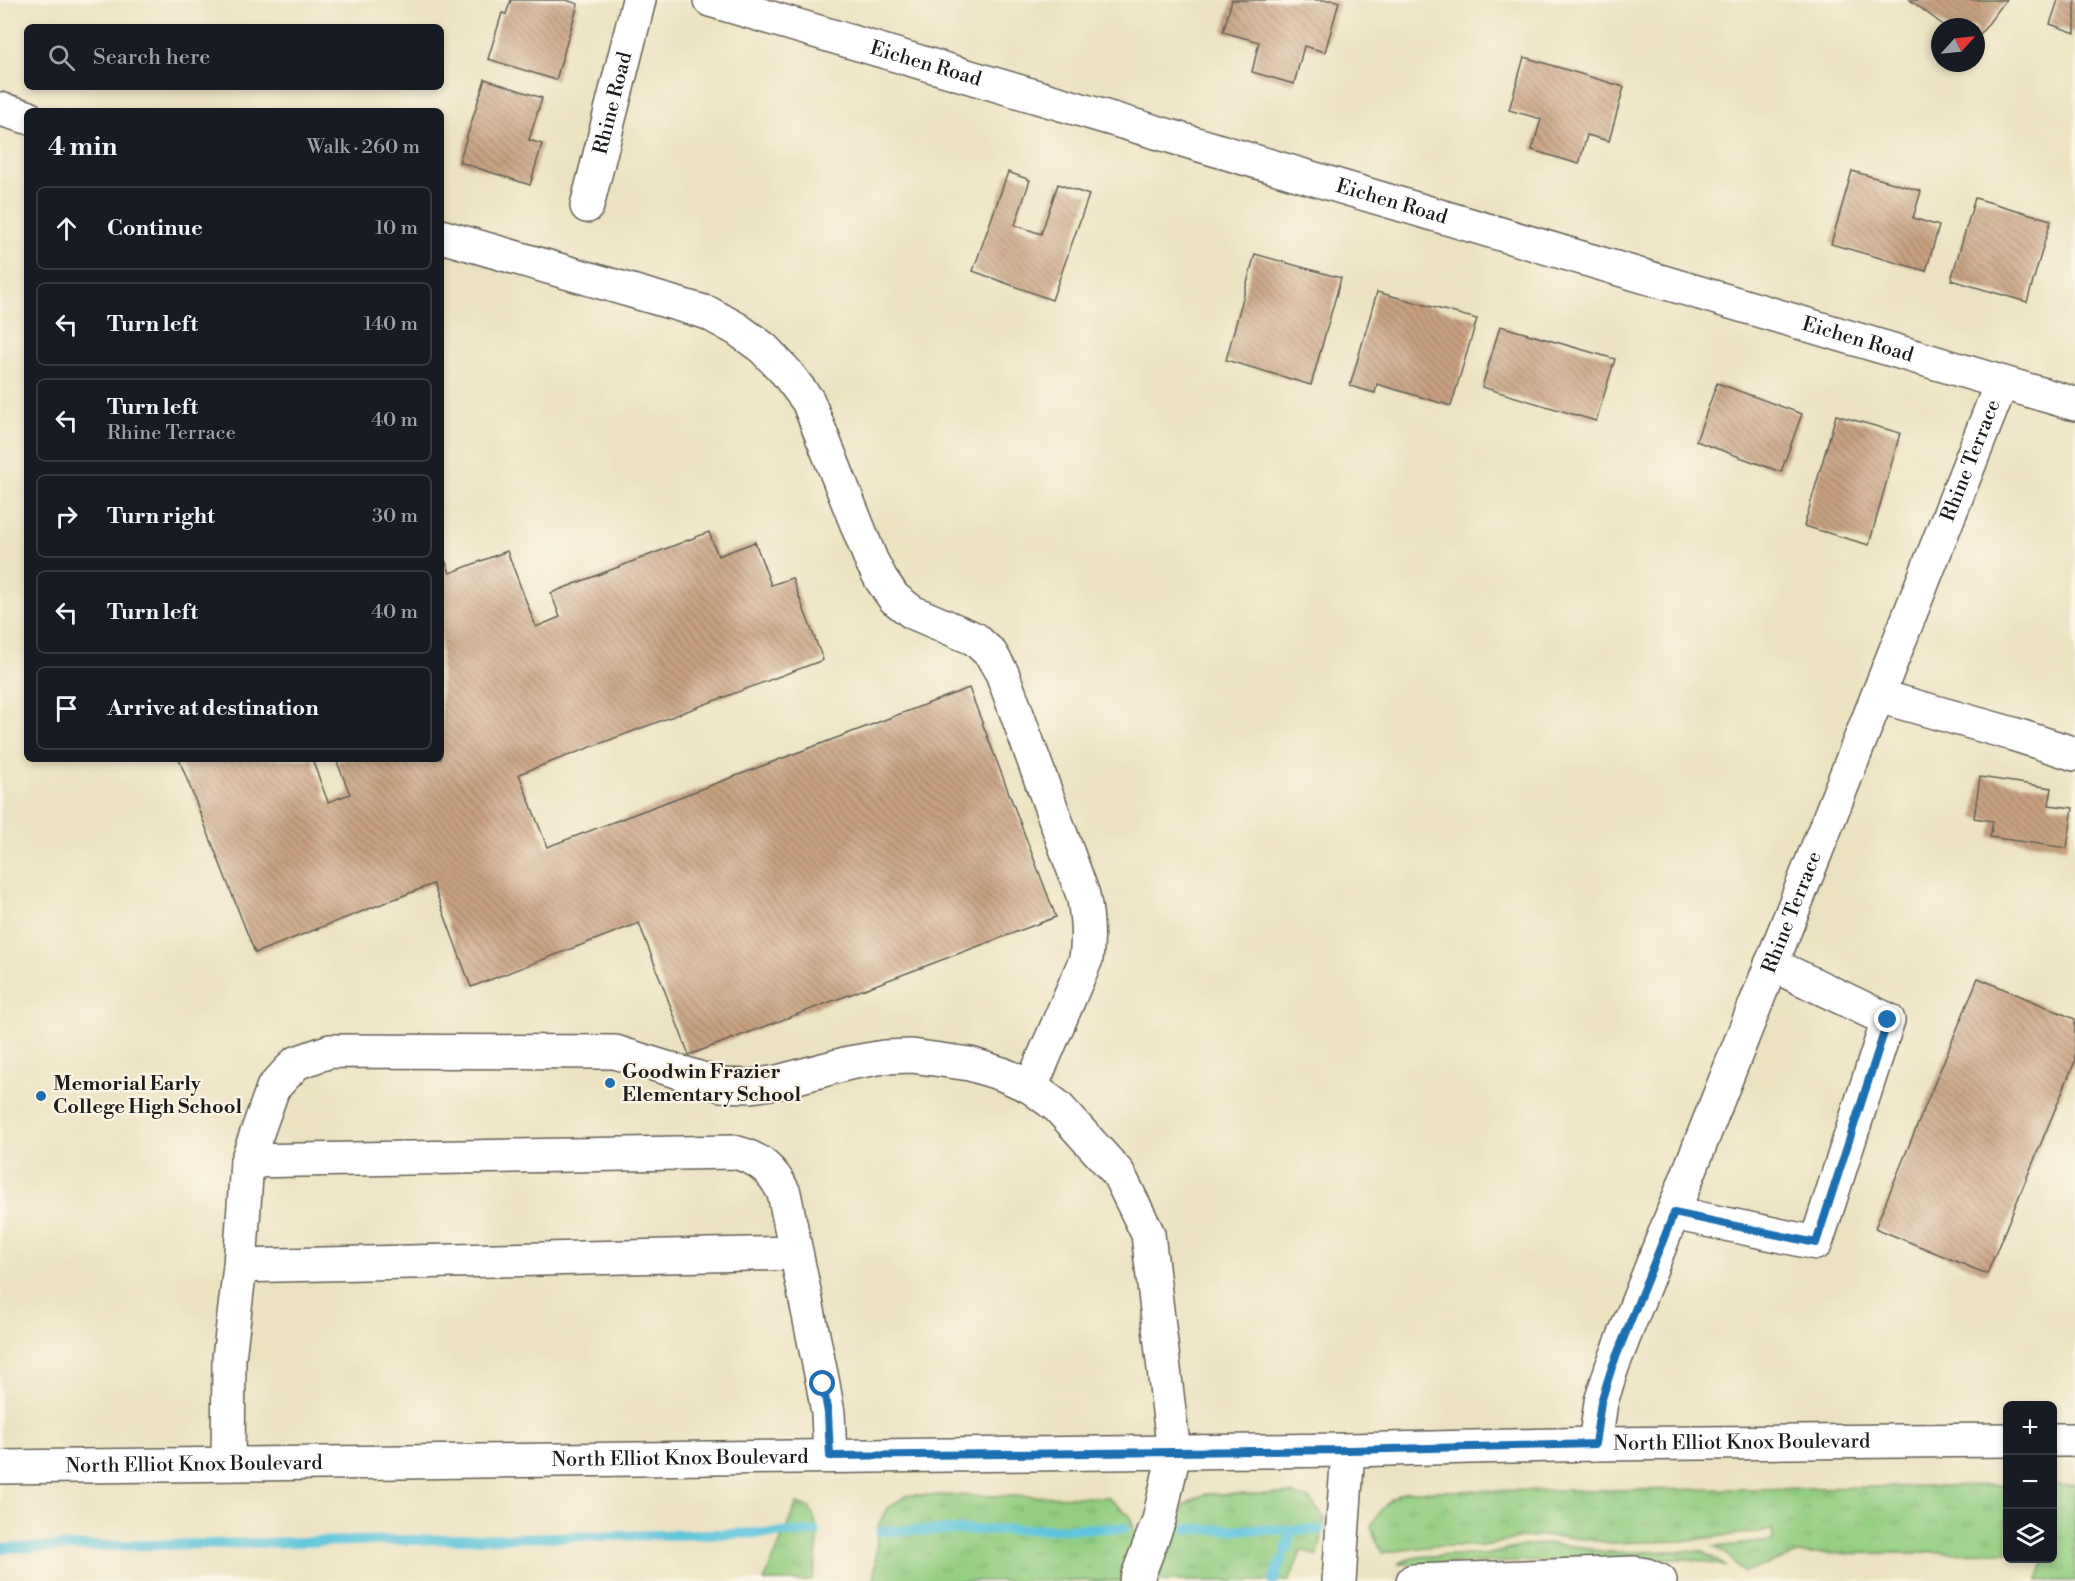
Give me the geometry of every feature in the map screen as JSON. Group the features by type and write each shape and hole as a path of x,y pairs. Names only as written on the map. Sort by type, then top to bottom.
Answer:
{"street":[{"name":"Rhine Road","path":"587,206 639,0"},
{"name":"Eichen Road","path":"710,0 2075,405"},
{"path":"0,109 24,116"},
{"path":"444,237 708,313 737,329 786,372 808,401 871,560 894,598 912,612 975,639 991,654 1002,673 1083,895 1088,917 1089,939 1086,959 1031,1087"},
{"name":"Rhine Terrace","path":"1595,1444 1601,1402 1610,1376 2001,384"},
{"path":"1878,696 2075,754"},
{"path":"1674,1213 1816,1243 1888,1020 1772,964"},
{"path":"228,1463 229,1358 240,1266 247,1161 273,1088 296,1063 330,1051 615,1052 720,1084 751,1086 778,1082 849,1063 884,1057 912,1056 970,1065 1002,1074 1031,1087 1058,1107 1118,1173 1148,1234 1174,1453 1159,1520 1136,1581"},
{"path":"247,1161 734,1152 751,1156 777,1179 784,1193 828,1413 830,1456"},
{"path":"240,1266 796,1253"},
{"name":"North Elliot Knox Boulevard","path":"0,1467 1174,1453 1595,1444 2003,1440"},
{"path":"2057,1440 2075,1440"},
{"path":"1339,1581 1348,1450"},
{"path":"1413,1581 1634,1573 1647,1575 1660,1581"}],"green space":[{"path":"2075,1484 2075,1581 2038,1581 2044,1563 2057,1563 2057,1485"},
{"path":"2003,1485 2003,1552 1798,1554 1744,1573 1727,1554 1714,1547 1774,1541 1772,1530 1682,1541 1612,1543 1576,1538 1526,1537 1483,1546 1434,1546 1382,1553 1371,1526 1387,1504 1396,1496 1409,1491"},
{"path":"1204,1494 1293,1494 1309,1499 1325,1519 1318,1556 1302,1550 1289,1581 1157,1581 1184,1505"},
{"path":"908,1495 1107,1497 1130,1516 1137,1540 1126,1581 874,1581 878,1526 887,1508"},
{"path":"797,1503 810,1508 818,1535 812,1581 764,1581"},
{"path":"1551,1544 1605,1552 1702,1551 1727,1567 1685,1559 1398,1564 1412,1557 1485,1555 1528,1545"}],"building":[{"path":"511,0 566,0 578,4 556,80 488,59 502,13 506,14"},
{"path":"1232,0 1334,0 1339,2 1325,52 1304,46 1294,84 1252,72 1259,42 1223,32"},
{"path":"1910,0 2006,0 1985,28 1985,18 1934,18"},
{"path":"2058,0 2075,0 2075,33 2050,24"},
{"path":"1524,57 1624,87 1609,141 1587,135 1579,164 1532,150 1541,119 1509,110"},
{"path":"485,79 542,98 529,140 542,144 530,185 459,162"},
{"path":"1852,171 1921,191 1913,218 1939,226 1926,271 1831,244"},
{"path":"1008,172 1030,180 1015,225 1041,234 1058,184 1089,195 1052,300 973,271"},
{"path":"1975,198 2051,220 2027,302 1951,280"},
{"path":"1255,254 1341,278 1311,385 1226,360"},
{"path":"1377,292 1477,319 1451,406 1377,384 1375,393 1350,386"},
{"path":"1500,326 1615,359 1596,421 1482,387"},
{"path":"1717,383 1802,414 1781,472 1696,441"},
{"path":"1836,415 1900,433 1869,545 1804,526"},
{"path":"709,532 718,556 755,542 771,585 792,578 823,660 519,774 547,847 969,688 1056,917 689,1055 639,923 471,987 433,884 255,953 180,762 313,762 328,802 350,794 337,762 444,762 444,558 450,573 507,551 536,627 560,617 551,593"},
{"path":"1980,777 2052,788 2049,805 2073,808 2067,848 1990,837 1993,821 1974,818"},
{"path":"1978,978 2075,1019 2075,1061 1987,1274 1875,1228"}],"waterway":[{"path":"881,1531 1125,1528"},
{"path":"1188,1529 1320,1530"},
{"path":"1286,1550 1292,1530"},
{"path":"0,1548 816,1532"},
{"path":"1273,1581 1282,1559"}],"place":[{"name":"Goodwin Frazier Elementary School","path":"610,1083"},
{"name":"Memorial Early College High School","path":"41,1096"}],"route":[{"path":"823,1384 828,1413 830,1456 1348,1450 1595,1444 1601,1402 1612,1367 1674,1213 1816,1243 1888,1020"}]}
